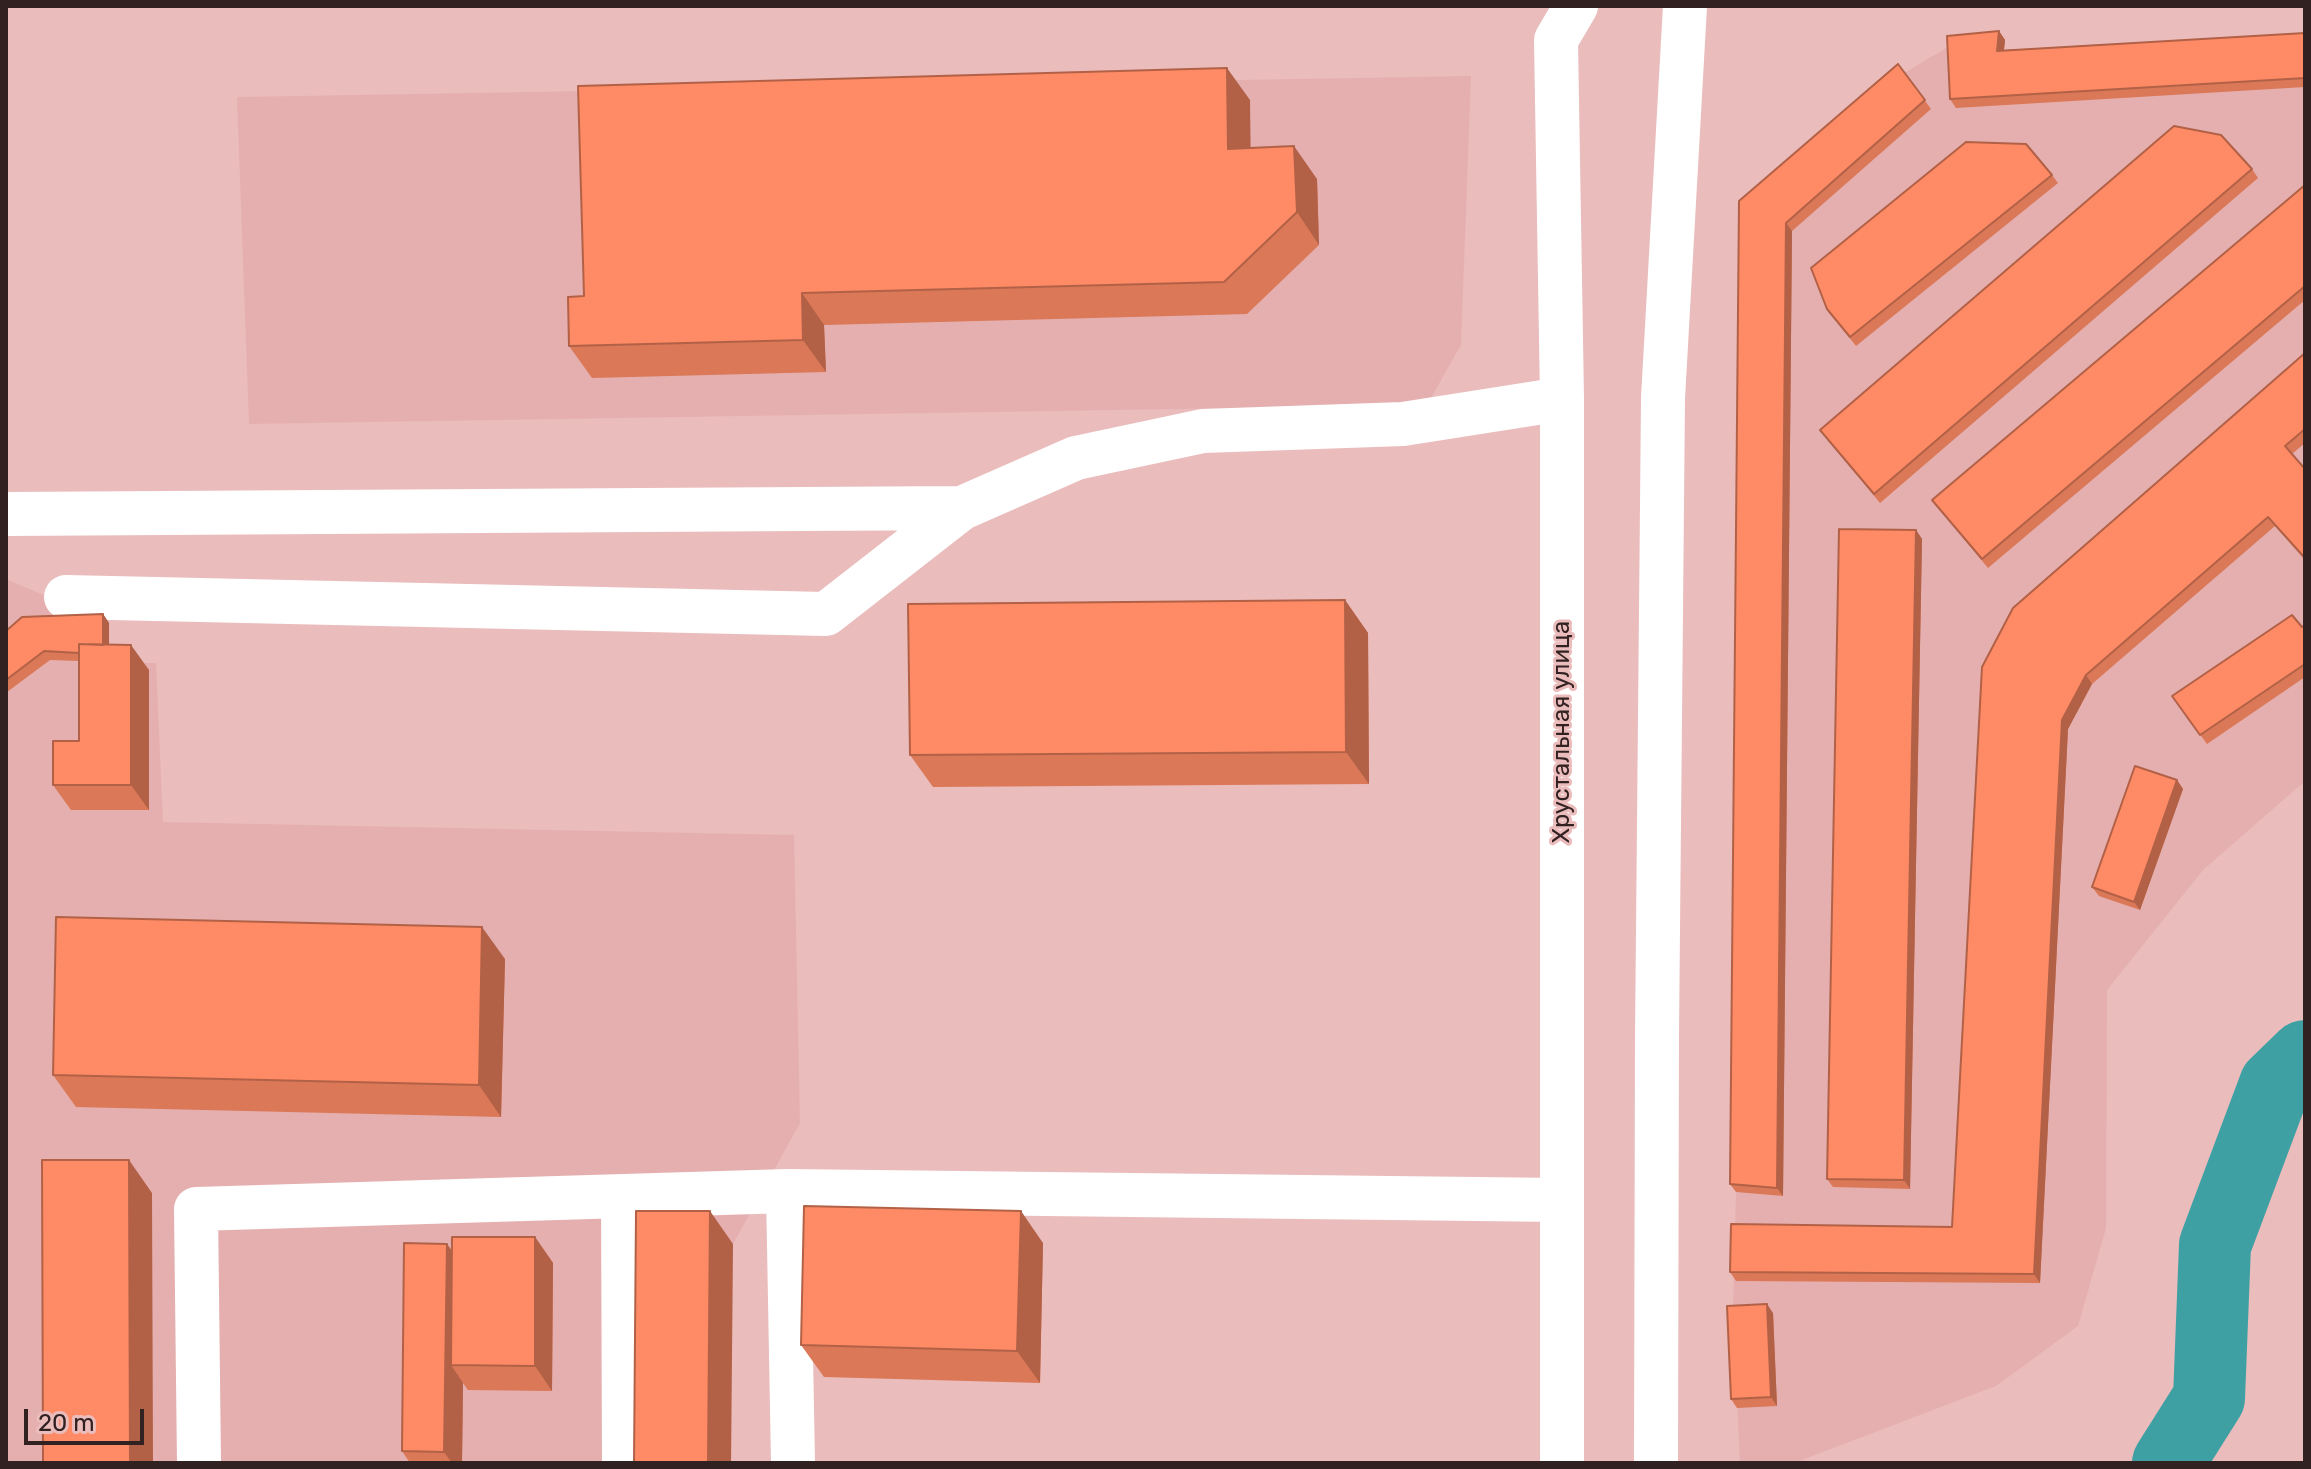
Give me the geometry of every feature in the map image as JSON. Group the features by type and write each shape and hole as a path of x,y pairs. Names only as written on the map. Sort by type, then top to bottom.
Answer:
{"street":[{"name":"Хрустальная улица","path":"1562,1463 1562,399 1556,40 1576,6"},
{"path":"1656,1463 1663,398 1693,7"},
{"path":"66,597 826,614 962,508 1076,458 1203,431 1403,424 1562,399"},
{"path":"6,514 962,508"},
{"path":"788,1191 793,1463"},
{"path":"199,1463 196,1209 788,1191 1562,1200"},
{"path":"623,1196 624,1463"}],"shaded area":[{"path":"2005,40 2003,59 2305,42 2305,781 2203,870 2107,990 2106,1228 2078,1326 1996,1386 1794,1463 1740,1463 1733,1315 1745,210 1904,73 1953,44"},
{"path":"1471,76 1461,345 1427,405 249,424 237,97"},
{"path":"6,579 109,623 110,663 156,663 163,822 794,835 800,1123 733,1244 731,1463 6,1463"}],"building":[{"path":"1999,31 1997,51 2305,33 2305,78 1950,99 1947,36"},
{"path":"1898,64 1925,100 1786,223 1777,1188 1730,1184 1739,201"},
{"path":"1227,68 1228,149 1294,146 1297,212 1224,282 802,293 803,340 569,346 568,297 584,296 578,86"},
{"path":"2174,126 2221,135 2252,169 1874,494 1820,430"},
{"path":"1966,142 2026,144 2052,175 1850,337 1827,309 1811,268"},
{"path":"2305,185 2305,286 1982,559 1932,500"},
{"path":"2305,353 2305,429 2285,446 2305,469 2305,558 2268,517 2086,675 2062,720 2034,1274 1730,1272 1731,1224 1952,1227 1982,667 2013,608"},
{"path":"1839,529 1916,530 1904,1180 1827,1179"},
{"path":"1345,600 1346,752 910,755 908,604"},
{"path":"103,614 103,645 79,644 79,653 44,651 6,680 6,631 22,617"},
{"path":"2292,615 2302,627 2305,625 2305,664 2200,735 2172,696"},
{"path":"79,644 131,645 131,785 53,785 53,741 79,741"},
{"path":"2135,766 2177,780 2134,902 2092,887"},
{"path":"56,917 482,927 479,1085 53,1075"},
{"path":"42,1160 129,1160 130,1463 43,1463"},
{"path":"804,1206 1021,1211 1017,1351 801,1345"},
{"path":"636,1211 710,1211 708,1463 634,1463"},
{"path":"452,1237 535,1237 535,1366 451,1365"},
{"path":"404,1243 447,1244 444,1452 402,1451"},
{"path":"1767,1304 1771,1397 1731,1399 1727,1306"}],"waterway":[{"path":"2168,1463 2209,1398 2215,1245 2275,1085 2305,1056"}]}
